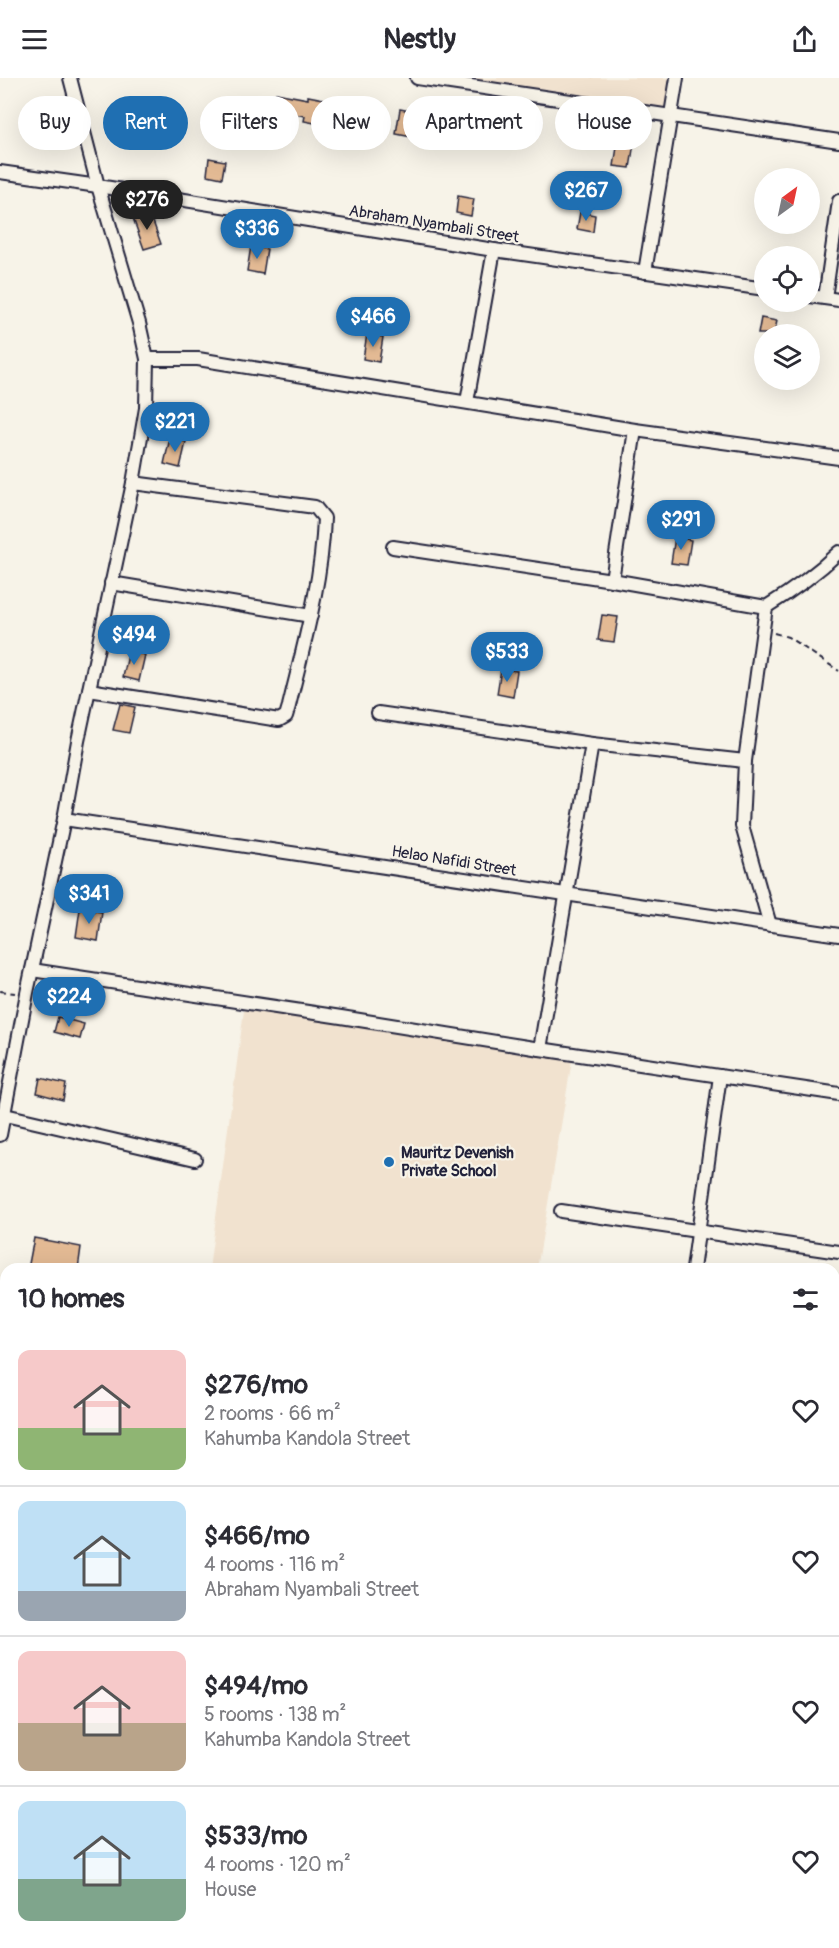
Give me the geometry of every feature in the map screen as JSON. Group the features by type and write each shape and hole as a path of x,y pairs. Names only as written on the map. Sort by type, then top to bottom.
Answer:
{"street":[{"path":"0,1135 133,483 146,408 147,359 70,78"},
{"path":"417,78 839,141"},
{"path":"645,272 677,78"},
{"name":"Abraham Nyambali Street","path":"0,172 494,250 754,287"},
{"path":"825,298 839,201"},
{"path":"467,402 494,250"},
{"path":"820,297 839,300"},
{"path":"147,359 198,359 635,430 839,458"},
{"path":"612,580 635,430"},
{"path":"89,690 279,720 286,716 311,616 323,547 324,518 315,507 133,483"},
{"path":"393,547 612,580 765,607 787,594 839,552"},
{"path":"111,583 311,616"},
{"path":"765,607 745,761 742,826 770,925"},
{"path":"378,713 592,744 745,761"},
{"path":"540,1049 592,744"},
{"name":"Helao Nafidi Street","path":"64,819 839,935"},
{"path":"32,970 839,1094"},
{"path":"694,1263 720,1076"},
{"path":"5,1115 195,1159"},
{"path":"561,1211 839,1252"}],"path":[{"path":"763,630 788,637 839,671"}],"shaded area":[{"path":"417,78 677,78 670,116 652,113 652,96 555,96 555,99"},
{"name":"Mauritz Devenish Private School","path":"245,1003 573,1054 538,1263 210,1263"}],"building":[{"path":"276,93 292,96 275,96"},
{"path":"308,96 311,97 311,122 304,121 305,116 299,115 299,97 308,99"},
{"path":"400,109 403,110 403,135 396,134"},
{"path":"617,150 633,150 630,168 614,166"},
{"path":"209,158 225,161 222,178 207,175"},
{"path":"458,196 474,199 471,216 456,213"},
{"path":"580,212 595,215 593,232 577,229"},
{"path":"150,213 161,244 144,249 133,218"},
{"path":"251,246 267,249 263,274 247,271"},
{"path":"761,318 777,321 776,324 760,324"},
{"path":"367,334 383,337 379,362 363,359"},
{"path":"170,438 186,442 180,468 164,464"},
{"path":"675,537 691,540 687,565 671,563"},
{"path":"602,615 618,617 614,642 598,640"},
{"path":"129,651 145,655 139,681 123,677"},
{"path":"501,669 517,671 513,697 497,694"},
{"path":"120,704 135,707 129,733 113,730"},
{"path":"80,909 102,912 98,941 76,937"},
{"path":"58,1017 84,1024 80,1039 54,1032"},
{"path":"40,1078 66,1084 63,1100 37,1093"},
{"path":"34,1238 81,1247 79,1263 29,1263"}],"place":[{"name":"Mauritz Devenish Private School","path":"389,1162"}]}
